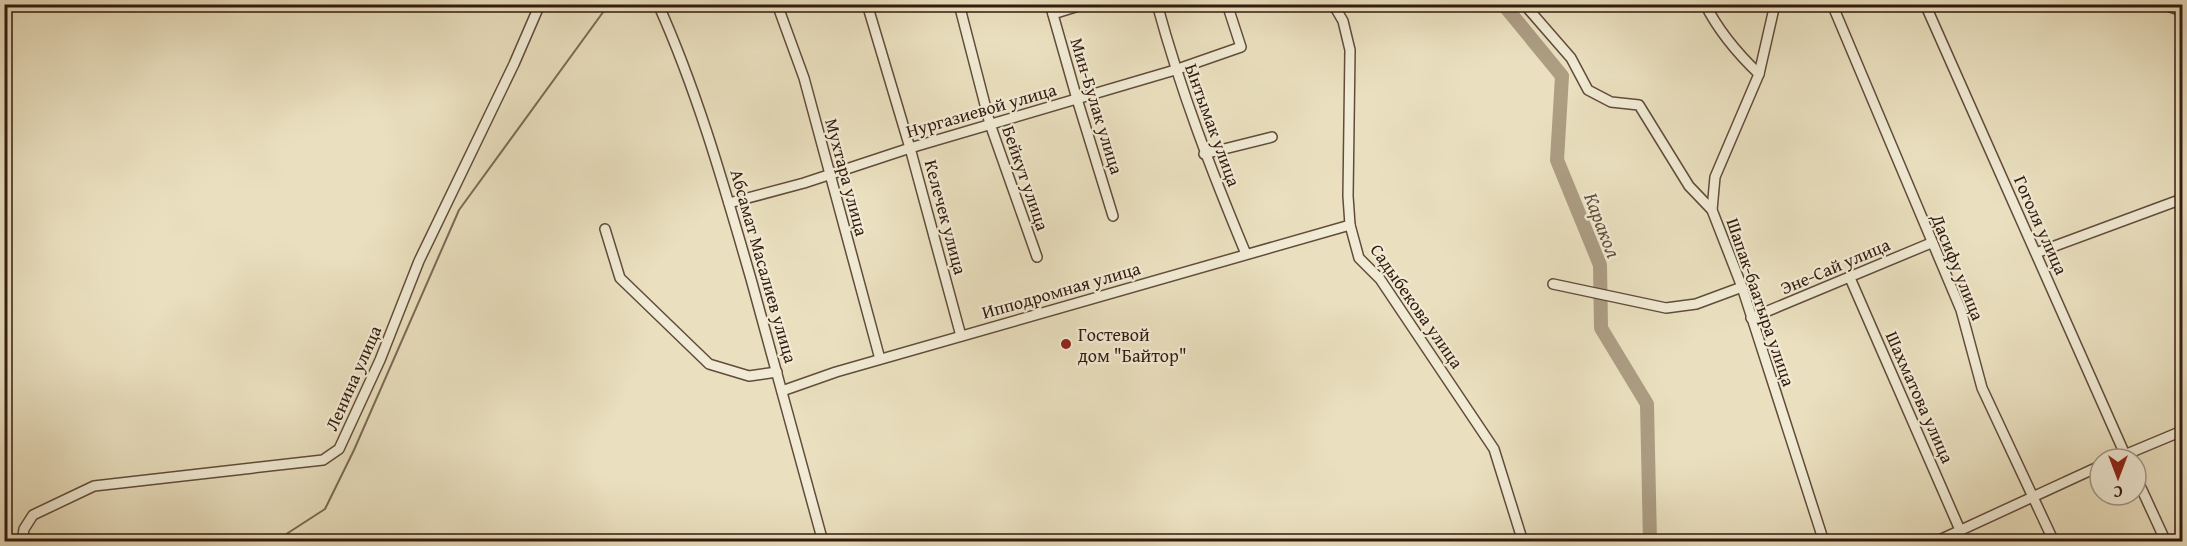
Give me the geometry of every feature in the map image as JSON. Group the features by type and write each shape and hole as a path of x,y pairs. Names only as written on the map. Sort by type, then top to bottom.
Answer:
{"street":[{"name":"Ленина улица","path":"22,542 24,529 33,515 94,486 323,460 339,449 380,360 419,261 514,64 540,4"},
{"name":"Абсамат Масалиев улица","path":"658,4 700,108 777,372 823,542"},
{"name":"Мухтара улица","path":"777,4 804,78 880,359"},
{"name":"Келечек улица","path":"867,4 910,148 961,336"},
{"name":"Бейкут улица","path":"959,4 990,124 1036,257"},
{"path":"1052,9 1085,4"},
{"name":"Ынтымак улица","path":"1157,4 1175,70 1204,154 1246,254"},
{"name":"Нургазиевой улица","path":"729,203 804,183 910,148 1175,70 1241,47 1227,4"},
{"name":"Садыбекова улица","path":"1333,4 1343,21 1350,50 1348,196 1350,225 1359,258 1380,279 1494,449 1523,542"},
{"path":"1524,4 1571,58 1588,90 1611,102 1639,105 1689,186 1712,210"},
{"path":"1705,4 1721,34 1760,74"},
{"name":"Шапак-баатыра улица","path":"1775,4 1760,74 1715,177 1712,210 1742,287 1824,542"},
{"name":"Дасифу улица","path":"1832,4 1961,310 1982,388 2053,539"},
{"name":"Гоголя улица","path":"1925,4 2122,447"},
{"path":"2162,4 2182,11"},
{"name":"Мин-Булак улица","path":"1052,9 1113,216"},
{"path":"1204,154 1272,137"},
{"path":"2036,253 2182,200"},
{"name":"Ипподромная улица","path":"782,391 880,359 1350,225"},
{"path":"605,229 620,278 708,364 749,376 777,372"},
{"name":"Эне-Сай улица","path":"1751,318 1931,243"},
{"name":"Шахматова улица","path":"1850,278 1960,530"},
{"path":"1553,284 1666,308 1696,304 1742,287"},
{"path":"2148,447 2182,431"},
{"path":"1935,542 2088,472"},
{"path":"2148,503 2166,542"},
{"path":"2040,542 2053,539"}],"waterway":[{"path":"274,542 325,509 354,450 459,210 609,4"},
{"name":"Каракол","path":"1503,4 1562,76 1557,160 1600,265 1601,328 1647,404 1650,542"}],"place":[{"name":"Гостевой дом \"Байтор\"","path":"1066,344"}]}
